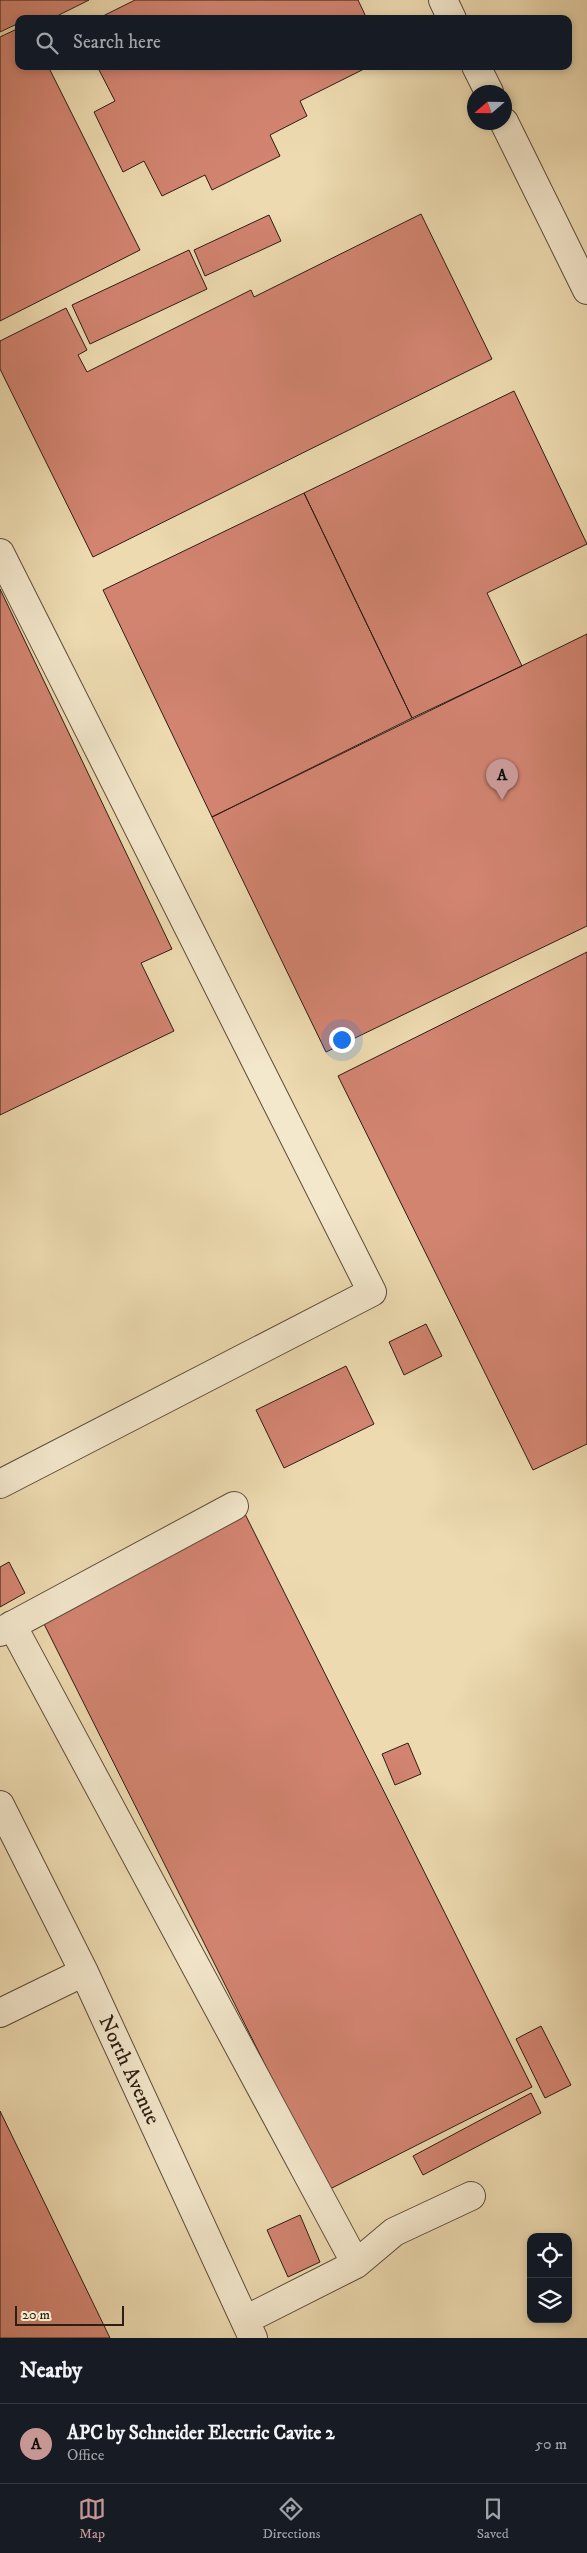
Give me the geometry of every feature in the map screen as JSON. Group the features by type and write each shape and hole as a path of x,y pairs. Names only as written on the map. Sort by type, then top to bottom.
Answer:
{"street":[{"path":"443,0 450,15"},
{"path":"478,70 486,85"},
{"path":"508,130 587,290"},
{"path":"0,553 372,1292 0,1484"},
{"path":"234,1506 6,1629 356,2264"},
{"name":"North Avenue","path":"0,1805 84,1972 249,2329"},
{"path":"0,2013 84,1972"},
{"path":"249,2329 356,2264 394,2232 471,2196"}],"building":[{"path":"0,0 89,0 59,15 15,15 15,25 0,32"},
{"path":"135,0 358,0 365,15 105,15"},
{"path":"15,30 15,70 50,70 140,250 0,321 0,37"},
{"path":"99,70 362,70 300,101 307,116 270,135 280,156 212,190 205,175 162,196 144,161 123,172 94,112 115,101"},
{"path":"421,214 492,359 93,557 0,369 0,341 66,308 87,350 78,355 87,372 251,290 254,297"},
{"path":"269,215 281,241 205,276 194,250"},
{"path":"189,250 207,289 90,344 72,305"},
{"path":"514,391 587,544 487,593 522,666 412,718 304,493"},
{"path":"304,493 412,718 212,817 103,590"},
{"path":"0,589 172,949 141,963 174,1031 0,1115"},
{"path":"587,634 587,926 326,1052 212,817"},
{"path":"587,952 587,1444 533,1470 338,1076"},
{"path":"426,1324 442,1356 404,1375 389,1342"},
{"path":"346,1366 374,1424 284,1468 256,1410"},
{"path":"245,1514 532,2087 328,2190 40,1616"},
{"path":"9,1562 25,1593 0,1607 0,1567"},
{"path":"408,1743 421,1774 395,1785 382,1754"},
{"path":"541,2026 571,2085 545,2098 516,2039"},
{"path":"531,2093 541,2113 423,2175 413,2156"},
{"path":"0,2111 110,2338 0,2338"},
{"path":"300,2215 320,2262 288,2277 267,2230"}],"place":[{"name":"APC by Schneider Electric Cavite 2","path":"502,800"}]}
